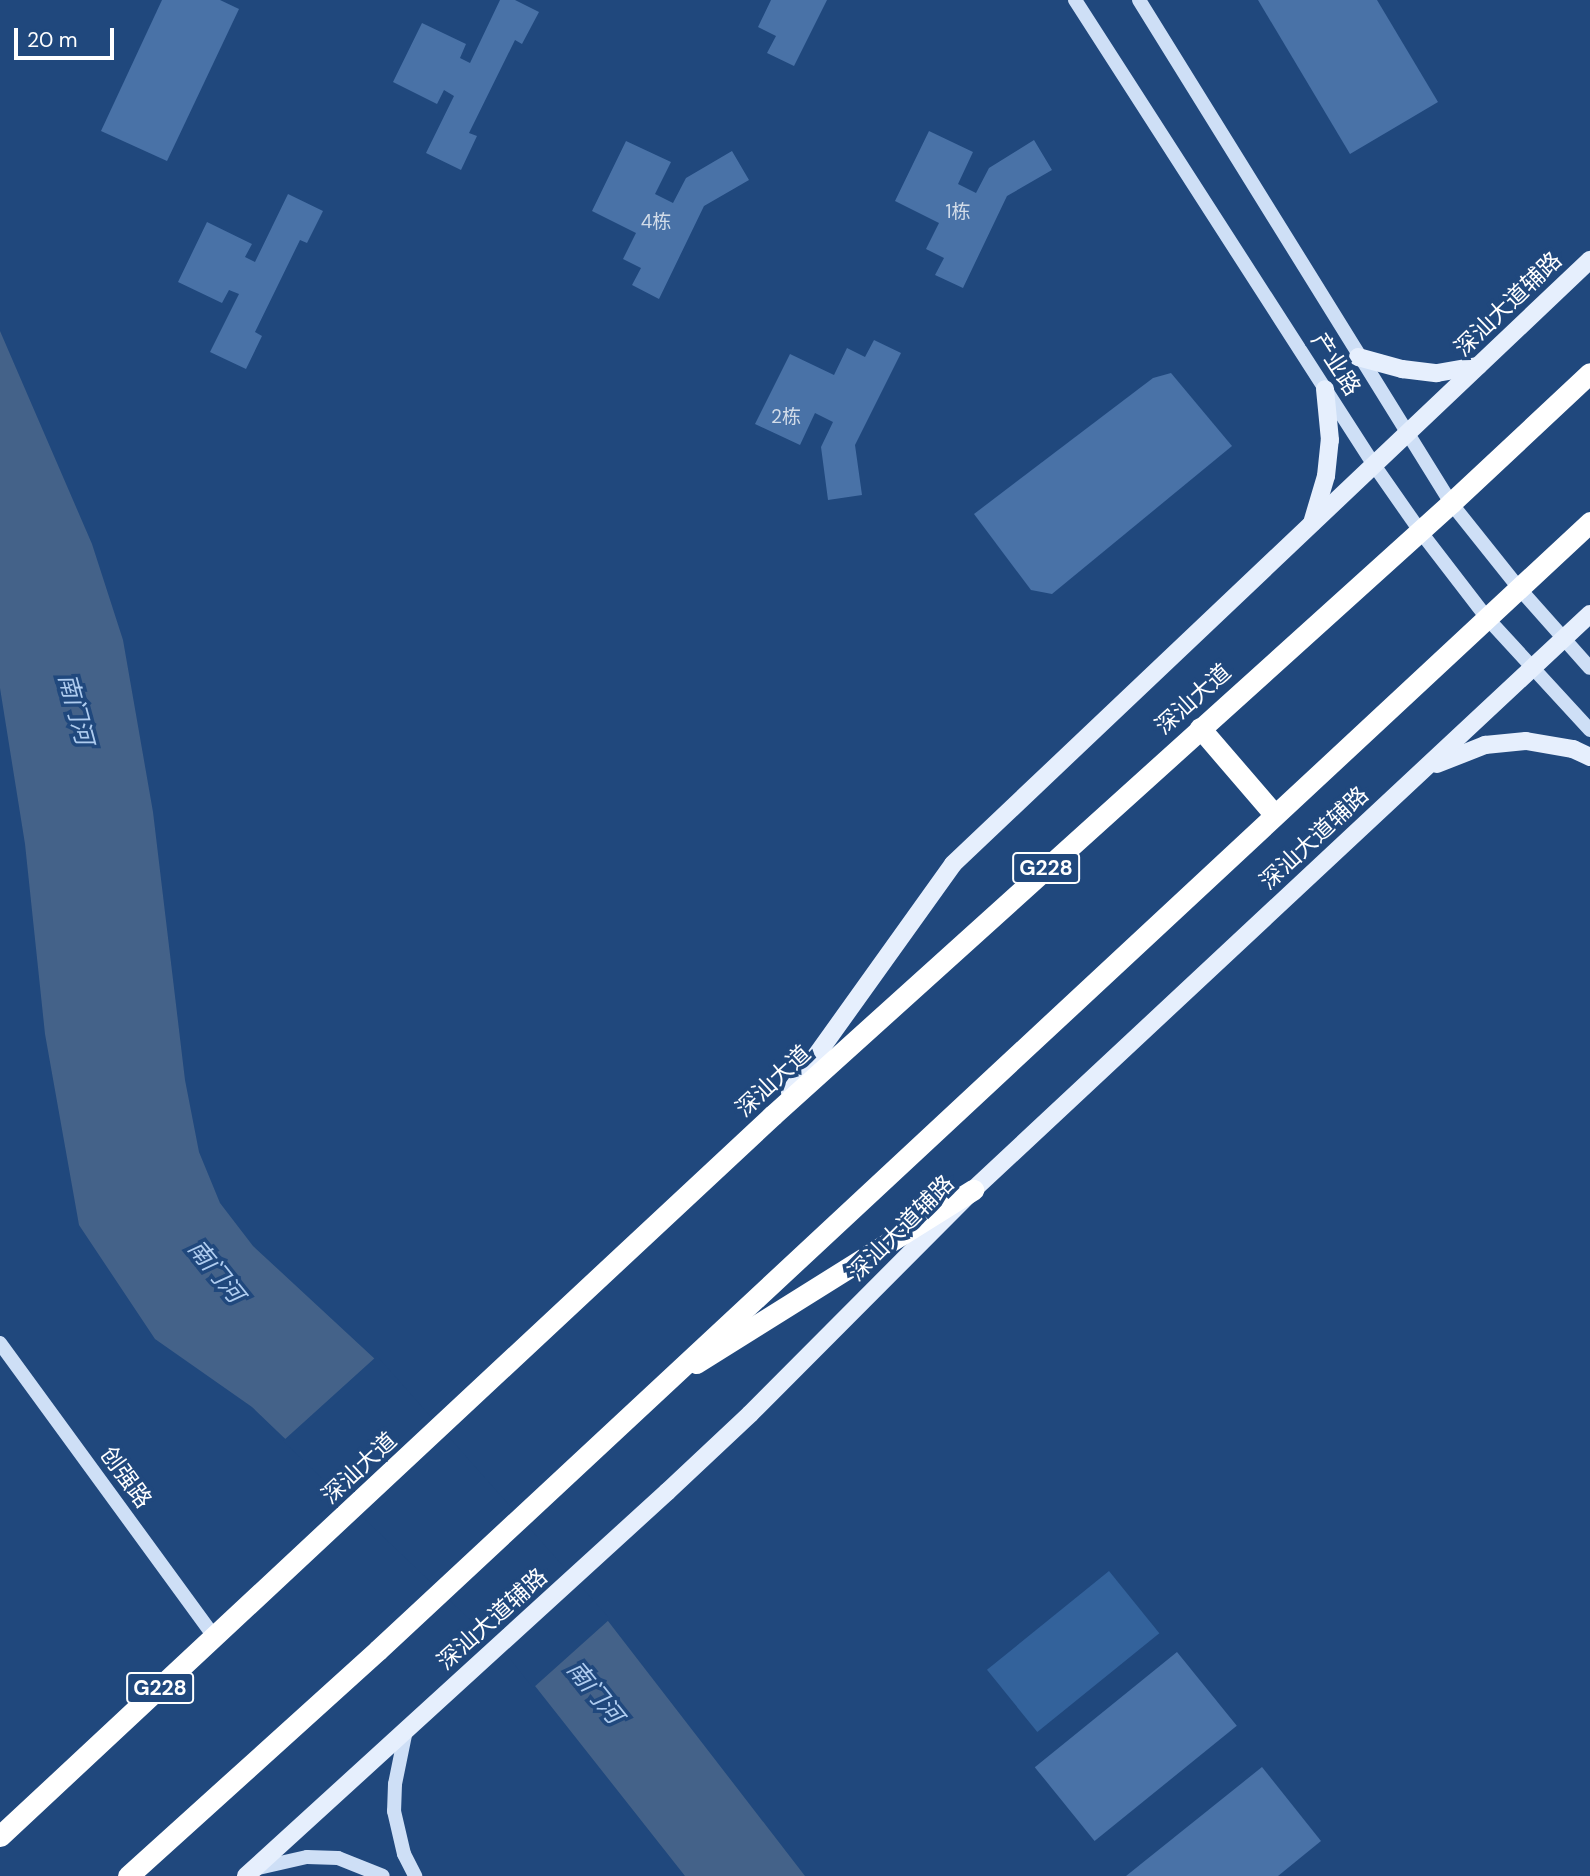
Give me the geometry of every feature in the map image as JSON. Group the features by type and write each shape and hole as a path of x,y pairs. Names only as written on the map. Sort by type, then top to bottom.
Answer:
{"highway":[{"name":"深汕大道","path":"0,1836 506,1368 774,1115 1200,727 1451,503 1590,373"},
{"path":"128,1876 378,1650 598,1441 1590,522"},
{"path":"1200,727 1273,813"},
{"path":"653,1390 973,1190"}],"main road":[{"name":"深汕大道辅路","path":"774,1115 953,864 1590,260"},
{"path":"1359,357 1402,369 1437,373 1478,366"},
{"path":"1312,523 1326,475 1330,440 1325,389"},
{"name":"深汕大道辅路","path":"249,1873 667,1492 750,1414 973,1190 1590,614"},
{"path":"1411,781 1444,759 1485,745 1526,741 1573,749 1590,757"}],"street":[{"name":"产业路","path":"1076,0 1374,466 1487,618 1590,730"},
{"name":"产业路","path":"1139,0 1451,503 1518,587 1590,668"},
{"name":"创强路","path":"0,1343 215,1638"},
{"path":"411,1726 396,1784 394,1811 404,1854 415,1876"},
{"path":"249,1873 306,1857 338,1858 383,1876"}],"shaded area":[{"path":"1109,1571 1159,1633 1037,1732 987,1670"}],"water":[{"name":"南门河","path":"0,331 92,544 123,640 153,812 185,1080 199,1152 220,1203 253,1246 376,1360 608,1621 805,1876 685,1876 509,1653 252,1407 155,1339 79,1225 45,1034 25,844 0,688"}],"pier":[{"path":"377,1356 610,1619 533,1688 507,1655 283,1441"}],"building":[{"path":"162,0 220,0 239,9 167,161 101,131"},
{"path":"500,0 515,0 539,12 522,44 515,40 469,133 477,136 461,170 426,153 454,96 444,90 437,104 393,82 422,23 466,44 460,58 470,63"},
{"path":"771,0 827,0 794,66 767,53 776,36 758,27"},
{"path":"1258,0 1377,0 1438,102 1350,154"},
{"path":"929,131 973,152 958,184 976,193 989,168 1034,140 1052,170 1007,196 963,288 935,275 944,258 926,249 939,223 895,201"},
{"path":"626,141 671,162 655,194 673,203 686,178 732,151 749,180 704,206 659,299 632,285 641,268 623,259 636,233 592,211"},
{"path":"288,194 323,211 307,243 300,240 255,332 262,336 246,369 210,352 239,294 229,290 222,303 178,282 207,222 252,244 245,257 255,262"},
{"path":"874,340 901,353 855,445 862,495 828,500 821,447 833,422 815,413 800,445 755,424 790,354 834,375 847,348 865,357"},
{"path":"1171,373 1232,446 1052,594 1031,590 974,514 1153,378"},
{"path":"1177,1652 1237,1726 1095,1841 1035,1767"},
{"path":"1262,1767 1321,1841 1278,1876 1126,1876"}]}
